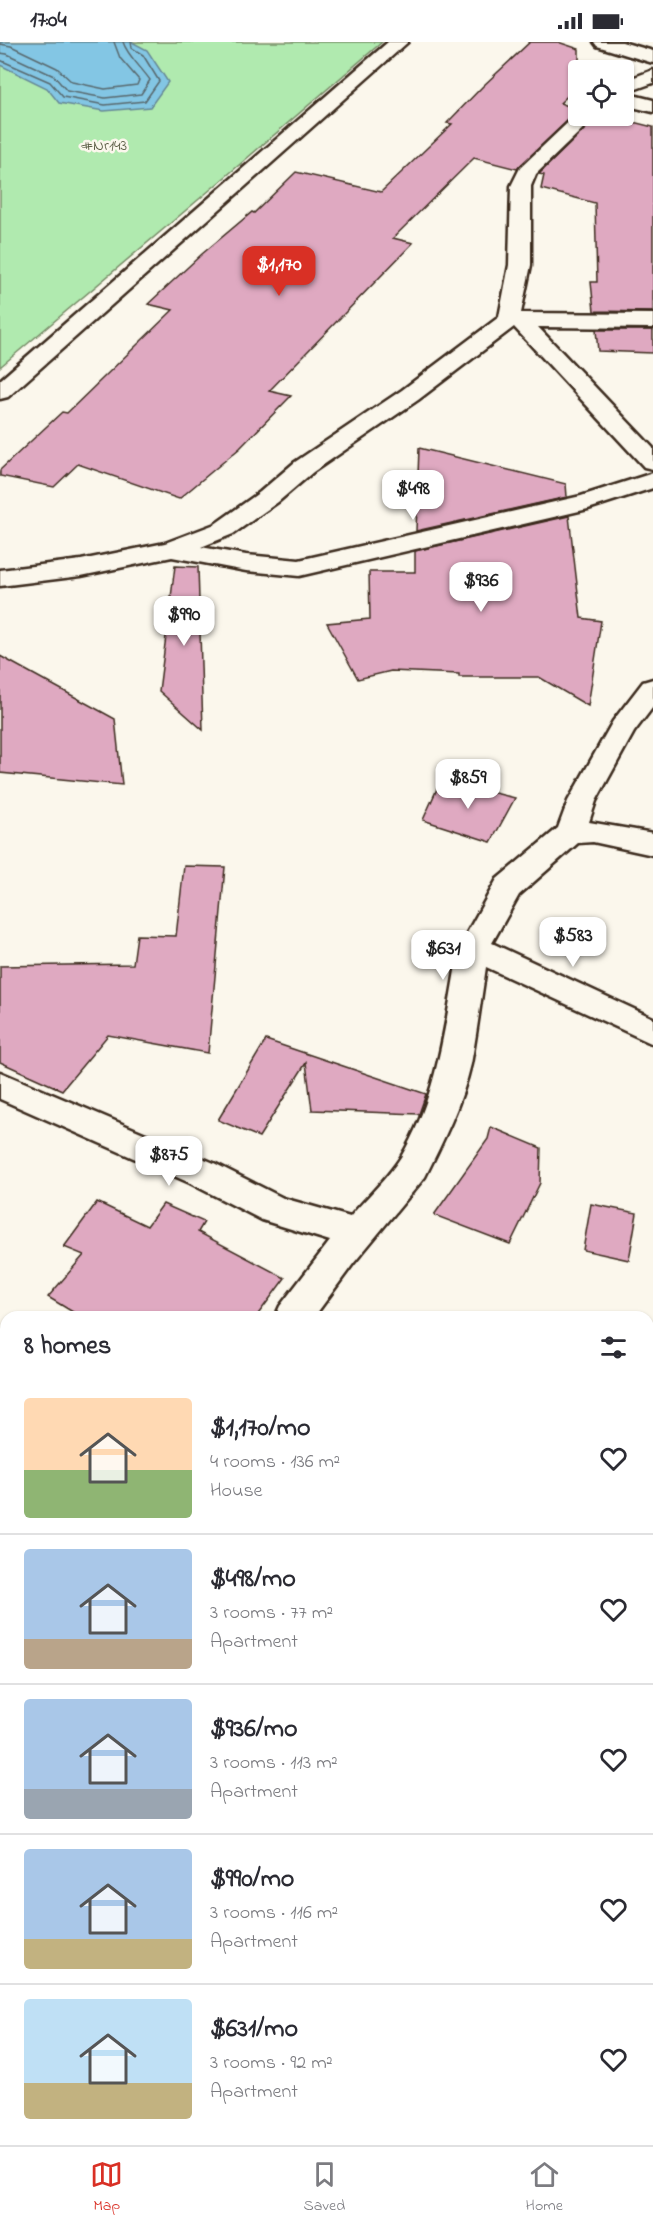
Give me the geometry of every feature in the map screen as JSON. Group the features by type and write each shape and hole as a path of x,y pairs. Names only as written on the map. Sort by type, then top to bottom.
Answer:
{"street":[{"path":"0,392 399,42"},
{"path":"603,42 653,57"},
{"path":"634,84 653,76"},
{"path":"634,101 653,106"},
{"path":"514,320 520,265 521,186 527,172 575,126"},
{"path":"514,320 653,462"},
{"path":"0,578 81,568 172,549 224,529 269,497 304,467 410,395 514,320 653,321"},
{"path":"172,549 246,563 299,568 588,502 653,480"},
{"path":"298,1311 357,1234 413,1167 438,1114 454,1066 474,948 508,887 571,833 582,801 617,738 653,688"},
{"path":"571,833 593,832 653,844"},
{"path":"474,948 653,1032"},
{"path":"0,1085 202,1173 274,1210 357,1234"}],"green space":[{"name":"#Nr143","path":"0,42 382,42 0,367"}],"water":[{"path":"0,42 132,42 147,50 168,82 150,107 104,111 59,103 47,88 0,65"}],"building":[{"path":"530,42 558,42 579,49 579,60 568,60 568,95 560,103 568,106 568,120 517,169 474,158 393,238 413,243 269,391 291,396 240,448 179,499 78,464 54,487 0,476 0,470 62,412 67,413 173,310 148,304 202,254 252,212 254,213 296,172 381,192 452,124 447,123"},
{"path":"634,122 653,127 653,312 594,311 591,282 597,282 595,203 541,189 544,175 539,174 588,126 634,126"},
{"path":"596,330 653,330 653,353 598,351"},
{"path":"419,448 566,484 567,497 416,531"},
{"path":"569,516 581,618 601,621 588,706 539,677 459,677 459,674 391,671 358,679 327,623 370,619 369,572 415,572 415,551"},
{"path":"175,566 198,567 203,730 159,691"},
{"path":"0,656 115,719 122,785 0,773"},
{"path":"441,780 515,798 491,842 423,820"},
{"path":"184,866 225,867 208,1053 108,1035 62,1090 0,1062 0,966 133,964 137,935 176,936"},
{"path":"266,1040 426,1094 419,1114 312,1110 306,1063 259,1137 218,1120"},
{"path":"491,1127 541,1148 540,1183 510,1244 434,1215 488,1139"},
{"path":"97,1202 147,1226 163,1204 204,1222 198,1232 285,1278 260,1311 71,1311 48,1297 84,1255 64,1247"},
{"path":"591,1204 637,1213 629,1260 583,1250"}]}
